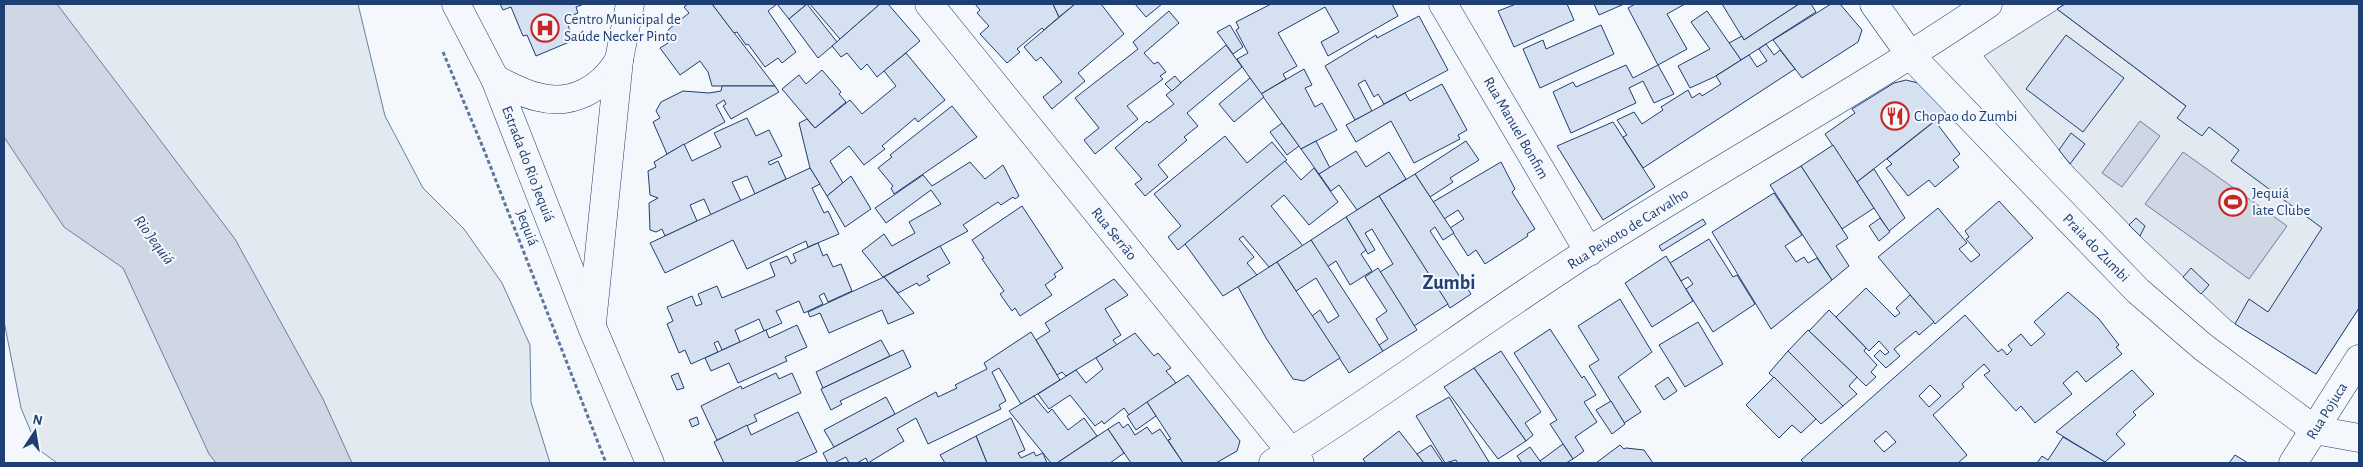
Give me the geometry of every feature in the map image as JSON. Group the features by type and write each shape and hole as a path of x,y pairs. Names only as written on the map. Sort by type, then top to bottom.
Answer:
{"street":[{"name":"Estrada do Rio Jequiá","path":"456,4 495,79 592,327 650,463"},
{"name":"Estrada do Rio Jequiá","path":"592,327 619,60 630,4"},
{"name":"Rua Serrão","path":"929,4 1288,460"},
{"name":"Rua Manuel Bonfim","path":"1443,4 1588,252"},
{"name":"Praia do Zumbi","path":"1874,4 1911,56 2138,291 2203,347 2315,430 2359,438"},
{"name":"Rua Peixoto de Carvalho","path":"1288,460 1347,417 1588,252 1911,56 1988,4"},
{"path":"495,79 537,97 562,100 590,91 612,72 619,60"},
{"name":"Rua Pojuca","path":"2294,463 2359,359"}],"path":[{"name":"Jequiá","path":"441,49 484,150 606,463"}],"shaded area":[{"path":"34,4 358,4 385,116 423,188 464,229 502,283 530,345 531,402 550,463 331,463"},
{"name":"Jequiá Iate Clube","path":"2066,4 2359,4 2359,308 2316,374 2231,321 2142,238 2072,166 1984,56"},
{"path":"4,112 135,259 234,463 57,463 38,449 21,408 4,321"}],"water":[{"name":"Rio Jequiá","path":"4,4 57,4 235,239 323,399 352,463 216,463 209,454 123,268 64,227 4,137"},
{"path":"2140,121 2160,136 2122,187 2102,173"},
{"path":"2183,152 2287,226 2249,279 2145,204"}],"building":[{"path":"500,4 584,4 576,7 578,13 565,18 574,40 536,56 527,35 523,36 511,7 503,10"},
{"path":"688,4 712,4 775,86 712,86 708,72 700,61 680,75 660,48 668,43 664,38 669,29 689,13 684,7"},
{"path":"712,4 777,4 768,11 796,52 782,63 778,58 765,67 748,44 746,45 737,32 734,33"},
{"path":"777,4 807,4 789,19"},
{"path":"807,4 837,42 818,58 789,19"},
{"path":"810,4 880,4 840,39"},
{"path":"880,4 888,4 920,41 877,77 867,64 861,70 847,53 841,57 832,46"},
{"path":"975,4 1053,4 1059,17 1044,30 1042,28 1017,49 1020,52 1007,63 980,34 989,26 977,13 980,10"},
{"path":"1053,4 1075,4 1059,17"},
{"path":"1075,4 1101,4 1124,34 1078,73 1085,81 1052,109 1043,97 1062,82 1041,57 1036,61 1024,47"},
{"path":"1135,4 1162,4 1146,17"},
{"path":"1271,4 1392,4 1398,16 1328,56 1321,42 1339,32 1325,7 1278,33 1297,66 1283,74 1286,79 1261,94 1237,59 1248,53 1236,30 1239,28 1236,22"},
{"path":"1516,4 1567,4 1574,20 1514,47 1498,11"},
{"path":"1594,4 1624,4 1599,15"},
{"path":"1635,4 1685,4 1667,14 1687,49 1658,65 1628,8"},
{"path":"1722,4 1799,4 1744,40"},
{"path":"1799,4 1811,4 1816,12 1741,60 1729,43 1742,36 1744,40"},
{"path":"1831,4 1840,4 1862,30 1858,42 1802,78 1773,40"},
{"path":"2065,4 2264,4 2186,106 2057,9"},
{"path":"2065,4 2359,4 2359,308 2316,374 2235,324 2249,299 2268,312 2322,228 2231,161 2239,150 2209,127 2202,136 2177,118 2186,106 2057,9"},
{"path":"1169,11 1179,23 1144,53 1154,64 1158,62 1166,72 1160,76 1163,79 1127,106 1138,119 1095,154 1084,140 1099,128 1075,98 1138,49 1133,42"},
{"path":"1707,11 1741,60 1714,77 1690,88 1678,66 1710,49 1691,22"},
{"path":"1419,16 1448,70 1384,104 1378,94 1374,97 1365,80 1358,84 1372,111 1355,120 1325,66 1376,35 1377,38"},
{"path":"1230,25 1243,47 1233,54 1217,32"},
{"path":"1601,25 1614,54 1540,88 1523,49 1543,40 1546,49"},
{"path":"2066,35 2124,78 2083,132 2026,89"},
{"path":"1766,44 1774,55 1780,50 1795,69 1643,168 1623,137 1627,135 1617,120 1634,112 1642,124 1663,110 1661,107 1688,90 1692,98 1700,93 1702,96 1721,84 1716,76 1749,55 1757,67 1767,61 1759,49"},
{"path":"1226,45 1242,67 1187,113 1198,126 1184,137 1187,140 1158,165 1168,177 1145,196 1135,184 1142,179 1115,148 1147,121 1149,123 1174,104 1166,95"},
{"path":"906,53 945,100 918,122 915,118 882,146 885,149 864,165 849,146 830,161 843,183 827,196 810,168 799,123 807,119 815,128 850,100 862,114 896,86 884,71"},
{"path":"1626,65 1633,78 1658,65 1674,94 1654,103 1643,81 1629,88 1636,103 1571,133 1553,92 1573,82 1576,87"},
{"path":"1304,69 1312,85 1305,88 1315,107 1322,103 1337,130 1301,149 1261,94"},
{"path":"822,70 841,92 839,94 846,102 815,128 782,89 799,75 806,84"},
{"path":"1175,76 1181,83 1172,91 1165,84"},
{"path":"1250,78 1264,97 1234,122 1219,104"},
{"path":"1906,80 1922,84 1946,112 1857,182 1825,134 1855,113 1852,109 1894,83"},
{"path":"1442,84 1467,130 1458,135 1460,139 1414,163 1391,121 1356,142 1346,125 1405,93 1410,101"},
{"path":"722,86 775,86 779,92 731,119 723,106 726,104 724,100 716,105 725,122 667,154 653,122 660,118 656,111 661,102 683,91 709,93 721,91"},
{"path":"952,106 977,137 894,194 891,188 893,186 878,168 892,157 890,155"},
{"path":"747,118 756,136 769,130 782,156 768,162 770,165 778,161 786,179 755,194 747,176 732,182 741,201 711,215 704,199 690,205 697,221 665,236 662,229 656,232 650,230 649,203 658,198 650,195 648,171 656,167 654,162 684,144 692,161 721,147 714,133"},
{"path":"1935,121 1960,154 1953,160 1959,167 1935,187 1929,180 1908,196 1886,168 1892,164 1887,159"},
{"path":"1613,122 1655,187 1603,220 1557,146"},
{"path":"1282,123 1299,146 1287,155 1270,132"},
{"path":"2071,133 2085,144 2070,164 2059,150"},
{"path":"1225,136 1247,163 1272,142 1287,160 1178,250 1168,237 1181,226 1154,194"},
{"path":"1316,141 1330,168 1319,174 1301,149"},
{"path":"1466,141 1479,160 1450,178 1453,182 1430,197 1415,174"},
{"path":"1833,145 1874,208 1842,229 1801,166"},
{"path":"1356,151 1366,167 1389,152 1406,179 1357,210 1339,185 1331,191 1319,174"},
{"path":"1285,161 1301,180 1314,168 1338,202 1309,225 1284,195 1271,206 1303,246 1269,267 1243,236 1239,239 1254,257 1247,263 1257,275 1223,296 1185,244"},
{"path":"970,162 985,179 1003,165 1019,196 1015,199 1013,197 1001,205 998,202 963,225 968,231 883,277 862,251 884,234 892,246 915,233 909,222 941,204 931,190 886,223 875,208 923,175 932,186"},
{"path":"1501,162 1515,189 1512,192 1535,229 1527,234 1528,236 1485,264 1476,250 1468,256 1450,228 1464,219 1458,210 1444,219 1433,202"},
{"path":"1801,166 1848,238 1836,246 1849,266 1832,280 1770,185"},
{"path":"810,168 820,184 812,188 824,213 828,211 839,234 808,247 806,241 747,269 733,240 665,273 650,243"},
{"path":"1874,169 1905,218 1889,231 1857,182"},
{"path":"1415,174 1454,233 1443,240 1435,227 1430,231 1471,294 1450,308 1379,196"},
{"path":"851,176 871,209 845,227 827,196"},
{"path":"1774,193 1802,235 1785,246 1796,262 1804,257 1808,263 1817,258 1832,280 1771,329 1712,232"},
{"path":"1379,196 1448,304 1414,326 1380,272 1393,264 1372,229 1365,233 1375,250 1368,254 1346,217"},
{"path":"1999,201 2033,238 1935,324 1878,257 1938,208 1967,243 1959,249 1971,262 1980,255 1966,239 1969,237 1965,231"},
{"path":"1022,206 1063,268 1054,274 1056,277 1045,285 1052,295 1020,316 1015,308 1012,311 1000,294 1004,291 982,259 984,258 972,240"},
{"path":"1346,217 1366,250 1361,254 1372,271 1350,285 1336,261 1327,267 1311,240"},
{"path":"1880,218 1890,232 1879,241 1869,226"},
{"path":"2136,218 2145,226 2140,236 2129,225"},
{"path":"1703,219 1706,224 1662,251 1659,246"},
{"path":"1709,239 1733,277 1737,275 1755,304 1713,332 1686,289 1693,284 1688,277 1681,281 1670,263"},
{"path":"1311,240 1383,351 1349,373 1312,316 1320,310 1328,323 1339,316 1316,278 1296,291 1277,262"},
{"path":"818,243 823,256 827,254 833,267 841,264 852,291 828,302 824,293 819,296 823,304 804,313 799,301 776,311 782,323 764,331 759,319 735,330 740,342 722,350 718,341 714,343 718,352 691,364 685,350 679,353 667,324 673,321 667,307 692,296 696,306 702,304 698,294 717,286 722,298 775,276 770,263 787,256 791,264 796,261 793,254"},
{"path":"940,246 950,263 927,276 930,280 919,286 917,283 898,293 884,277"},
{"path":"1666,256 1693,301 1652,327 1625,283"},
{"path":"1277,262 1340,358 1304,381 1293,379 1266,338 1238,287"},
{"path":"1378,268 1417,330 1383,351 1379,345 1388,339 1376,319 1387,311 1365,277"},
{"path":"2191,268 2209,285 2201,294 2183,277"},
{"path":"884,277 914,313 888,324 882,310 829,333 820,313 810,317 808,312"},
{"path":"1114,279 1128,295 1105,309 1121,335 1113,340 1117,345 1066,376 1062,372 1057,375 1036,340 1050,331 1045,323"},
{"path":"1866,288 1895,317 1900,313 1896,308 1910,295 1934,322 1919,335 1916,331 1894,349 1900,356 1886,368 1874,356 1880,350 1885,355 1889,352 1879,341 1869,351 1836,317"},
{"path":"2068,292 2099,319 2119,345 2116,347 2122,354 2086,382 2077,371 2063,383 2072,394 2035,423 2021,406 2016,411 1984,375 1990,371 1984,364 1962,384 1964,387 1933,415 1967,455 1958,463 1804,463 1801,460 1965,315 1998,352 2002,349 2007,355 2012,350 2008,345 2021,334 2031,346 2045,334 2034,322","holes":["1930,385 1941,396 1929,407 1919,396","1886,431 1896,442 1884,452 1874,441"]},
{"path":"1620,299 1652,352 1618,377 1641,412 1624,423 1589,366 1599,360 1578,326"},
{"path":"1829,310 1866,348 1864,351 1877,365 1871,372 1876,377 1866,386 1809,331"},
{"path":"1698,322 1723,364 1685,387 1659,345"},
{"path":"797,325 807,347 785,357 787,361 738,383 729,363 711,371 705,358 766,330 769,338"},
{"path":"1550,329 1582,378 1584,376 1596,395 1584,402 1597,422 1575,437 1584,451 1573,459 1550,424 1557,420 1514,353"},
{"path":"1808,330 1857,377 1849,386 1857,394 1843,406 1788,351"},
{"path":"1031,332 1060,380 1021,404 999,368 992,372 1006,401 999,405 1001,409 928,444 916,418 897,429 904,441 868,463 866,458 857,463 849,463 846,457 834,463 828,463 823,453 936,392 938,397 957,388 955,385 987,369 984,363"},
{"path":"1135,333 1154,356 1158,353 1171,368 1166,371 1176,383 1129,415 1124,408 1104,424 1102,421 1095,426 1070,395 1049,409 1038,394 1076,370 1086,383 1103,369 1096,358"},
{"path":"881,340 890,356 823,388 816,372"},
{"path":"903,350 911,367 840,401 842,404 831,410 821,389"},
{"path":"1501,351 1541,412 1525,423 1533,435 1526,441 1474,368"},
{"path":"1788,351 1843,406 1821,424 1769,373"},
{"path":"1474,368 1526,441 1498,459 1444,387"},
{"path":"2132,370 2154,394 2133,412 2136,415 2116,434 2125,444 2105,462 2056,432"},
{"path":"678,373 684,388 677,390 671,376"},
{"path":"776,373 779,379 792,373 801,393 754,415 757,421 717,440 701,406 741,386 742,389"},
{"path":"1188,375 1240,441 1237,451 1216,463 1183,463 1168,440 1171,439 1147,402"},
{"path":"1668,377 1677,391 1664,400 1655,386"},
{"path":"1774,377 1816,419 1801,433 1792,425 1779,438 1746,405"},
{"path":"1034,396 1048,413 1052,409 1068,430 1084,418 1097,436 1057,463 1051,463 1009,411"},
{"path":"886,397 895,414 834,447 824,430"},
{"path":"1449,397 1489,462 1458,463 1456,460 1445,463 1416,416"},
{"path":"1611,401 1625,424 1612,434 1596,410"},
{"path":"1147,402 1156,416 1136,430 1127,416"},
{"path":"798,412 817,452 794,463 724,463 714,442 747,425 751,435"},
{"path":"697,417 699,424 692,427 689,420"},
{"path":"1011,418 1025,450 1018,453 1021,458 1034,452 1036,456 1043,453 1047,463 987,463 976,436"},
{"path":"1119,422 1123,428 1128,424 1135,435 1147,427 1152,434 1160,429 1183,463 1131,463 1108,429"},
{"path":"1108,429 1124,453 1110,463 1057,463"},
{"path":"1399,431 1424,463 1366,463 1363,459"},
{"path":"976,436 987,463 945,463 940,455"},
{"path":"2063,437 2106,463 2037,463 2042,456 2048,460"},
{"path":"1563,444 1573,459 1566,463 1542,463 1540,461"},
{"path":"1431,445 1443,463 1424,463 1417,454"},
{"path":"1620,445 1624,449 1644,450 1653,463 1596,463"},
{"path":"1530,447 1542,463 1522,463 1517,456"},
{"path":"2235,455 2248,463 2229,463"}],"place":[{"name":"Centro Municipal de Saúde Necker Pinto","path":"545,28"},
{"name":"Chopao do Zumbi","path":"1895,116"},
{"name":"Jequiá Iate Clube","path":"2233,202"}],"district":[{"name":"Zumbi","path":"1449,283"}]}
